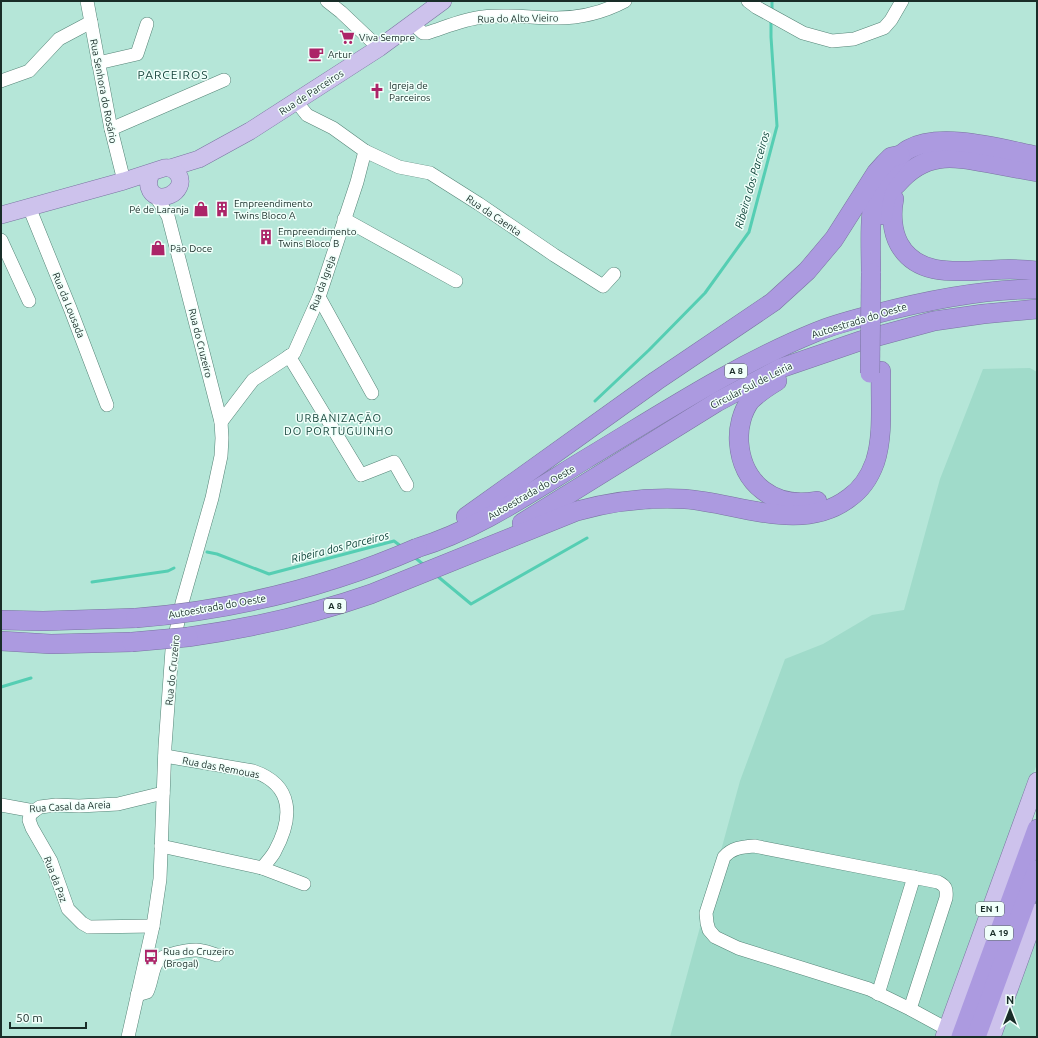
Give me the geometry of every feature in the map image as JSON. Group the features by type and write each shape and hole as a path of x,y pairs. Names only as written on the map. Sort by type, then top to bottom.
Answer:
{"highway":[{"path":"475,551 577,511 628,500 646,498 687,499 716,502 785,515 807,515 826,511 844,502 852,496 868,478 875,462 880,441 875,372 876,273 872,224 875,194 879,182 900,155 920,144 940,141 966,143 1037,156"},
{"path":"462,525 656,381 773,302 807,271 834,239 876,173 891,157 900,155"},
{"path":"876,273 883,211 886,200 889,192 914,168 927,162 944,158 969,160 1037,172"},
{"path":"897,184 893,205 894,230 901,247 912,260 927,267 948,271 1037,271"},
{"name":"Autoestrada do Oeste","path":"1,620 43,621 136,618 192,612 266,598 344,576 432,543 462,525 533,491 704,389 770,353 818,331 928,301 986,292 1037,289"},
{"name":"Circular Sul de Leiria","path":"475,551 717,402 781,368 860,341 934,321 997,312 1037,309"},
{"path":"810,358 804,367 758,393 749,402 740,426 739,436 741,459 746,471 764,492 778,499 803,503 826,498 844,488 856,475 865,456 868,445 875,372"},
{"name":"A 8","path":"1,641 52,644 132,642 224,632 275,622 339,605 371,594 475,551"},
{"name":"A 19","path":"950,1034 1037,829"},
{"name":"A 19","path":"976,1037 1037,870"}],"main road":[{"name":"Rua de Parceiros","path":"170,168 199,159 250,131 379,48 414,24 443,1"},
{"path":"124,181 164,197 177,188 199,159"},
{"path":"1,215 124,181 159,169 170,168 177,174 177,188"},
{"path":"152,172 149,179 152,192"},
{"name":"EN 1","path":"950,1034 1037,781"},
{"path":"992,1037 1037,912"}],"street":[{"name":"Rua Senhora do Rosário","path":"87,1 111,129 124,181"},
{"path":"327,1 341,12 379,48"},
{"name":"Rua do Alto Vieiro","path":"414,24 423,33 428,33 483,17 521,16 558,18 584,15 610,9 625,1"},
{"path":"748,1 803,33 832,41 854,39 884,28 891,20 902,1"},
{"path":"1,80 29,71 59,38 91,22"},
{"path":"98,64 137,54 147,24"},
{"path":"111,129 224,80"},
{"path":"296,101 307,115 332,128 365,151"},
{"name":"Rua da Igreja","path":"221,422 253,380 294,352 319,298 357,182 365,151"},
{"name":"Rua da Caenta","path":"365,151 399,167 430,173 603,286 614,274"},
{"name":"Rua do Cruzeiro","path":"168,216 177,188"},
{"name":"Rua do Cruzeiro","path":"128,1037 153,926 160,879 165,756 170,672 174,636 212,498 221,456 222,438 221,422 168,216 152,192"},
{"name":"Rua da Lousada","path":"29,207 107,404"},
{"path":"344,219 456,281"},
{"path":"1,240 29,301"},
{"path":"319,298 372,393"},
{"path":"289,356 361,475 394,462 407,485"},
{"name":"Rua das Remouas","path":"165,756 253,771 273,780 280,788 286,798 288,811 282,836 274,853 262,868"},
{"name":"Rua Casal da Areia","path":"1,805 34,811 40,807 56,805 85,806 118,804 163,793"},
{"name":"Rua da Paz","path":"34,811 30,815 29,820 51,861 68,909 89,927 153,926"},
{"path":"161,846 262,868 304,884"},
{"path":"910,1009 946,898 947,891 944,885 938,882 771,848 754,846 740,847 730,851 724,857 706,913 709,930 715,937 738,948 863,987 910,1009 950,1034"},
{"path":"878,994 914,877"},
{"path":"137,995 147,992 151,985 155,968 159,960 166,956 195,950 217,955"}],"shaded area":[{"path":"1030,368 1037,372 1037,764 1005,847 1037,860 1037,1037 670,1037 740,781 785,659 823,644 872,615 904,610 940,479 983,369"}],"waterway":[{"name":"Ribeira dos Parceiros","path":"772,1 772,12"},
{"name":"Ribeira dos Parceiros","path":"595,401 649,350 705,293 749,232 777,126 771,20"},
{"name":"Ribeira dos Parceiros","path":"436,575 471,604 587,538"},
{"name":"Ribeira dos Parceiros","path":"207,552 217,554 269,574 394,541 402,547"},
{"name":"Ribeira dos Parceiros","path":"413,556 424,565"},
{"name":"Ribeira dos Parceiros","path":"92,582 168,571 174,568"},
{"name":"Ribeira dos Parceiros","path":"1,687 31,678"}],"place":[{"name":"Viva Sempre","path":"347,37"},
{"name":"Artur","path":"316,54"},
{"name":"Igreja de Parceiros","path":"377,91"},
{"name":"Pé de Laranja","path":"201,209"},
{"name":"Empreendimento Twins Bloco A","path":"222,209"},
{"name":"Empreendimento Twins Bloco B","path":"266,237"},
{"name":"Pão Doce","path":"158,248"},
{"name":"Rua do Cruzeiro (Brogal)","path":"151,957"}],"district":[{"name":"PARCEIROS","path":"173,75"},
{"name":"URBANIZAÇÃO DO PORTUGUINHO","path":"339,424"}]}
